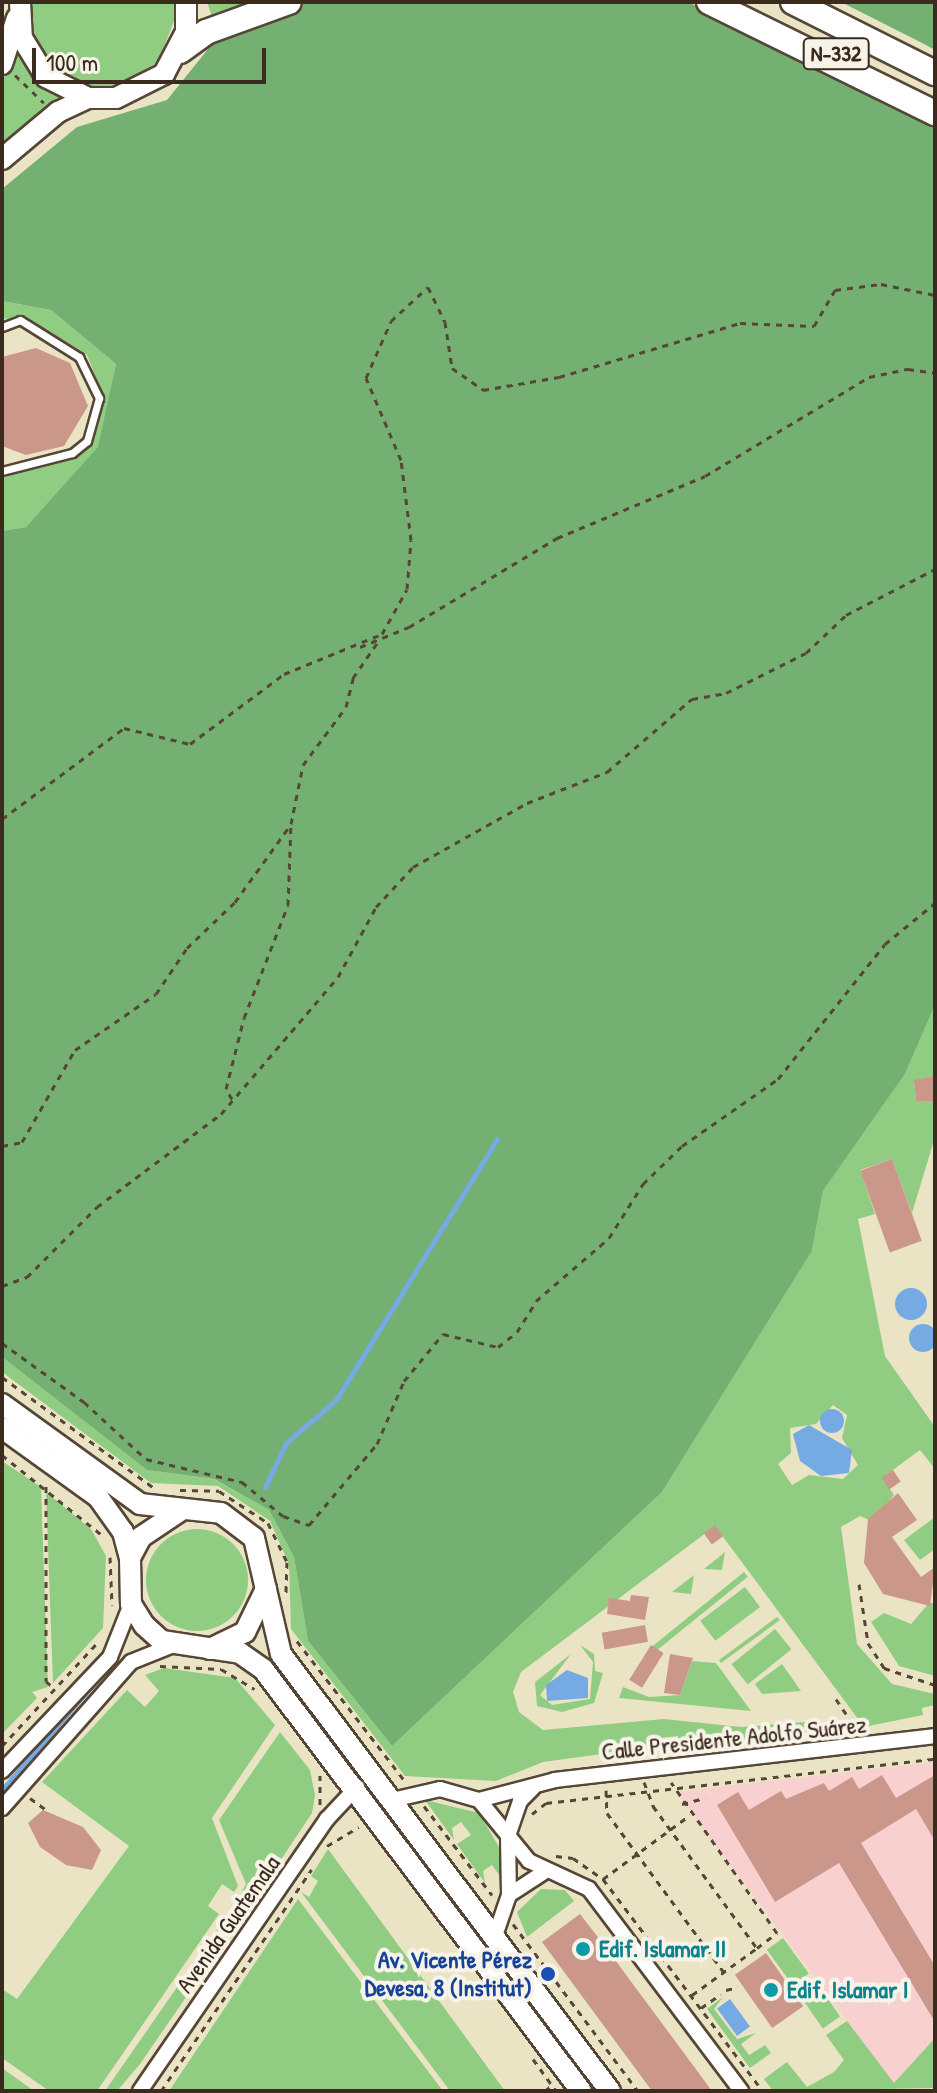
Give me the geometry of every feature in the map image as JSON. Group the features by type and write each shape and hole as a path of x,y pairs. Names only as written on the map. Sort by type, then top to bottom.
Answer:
{"highway":[{"path":"180,51 206,32 289,2"},
{"path":"709,2 935,113"},
{"name":"N-332","path":"737,2 935,105"},
{"name":"N-332","path":"793,2 935,73"},
{"path":"821,2 935,66"}],"main road":[{"path":"2,159 55,114 88,98 142,90 180,51 188,5"},
{"path":"19,8 22,38 46,77 88,98"},
{"path":"2,64 19,8"},
{"path":"2,1404 124,1494 180,1511 221,1513 239,1523 264,1557 281,1654 610,2091"},
{"path":"2,1428 59,1467 112,1514 130,1558 131,1604 144,1625 173,1645 240,1653 263,1669 357,1787 565,2088"},
{"path":"130,1558 141,1537 180,1511"},
{"path":"209,1649 251,1624 268,1577"}],"street":[{"path":"2,1771 106,1660 123,1636 131,1604"},
{"path":"2,1808 131,1662 173,1645"},
{"name":"Calle Presidente Adolfo Suárez","path":"479,1800 538,1783 867,1747 935,1736"},
{"path":"494,1939 509,1895 508,1836 520,1801 538,1783"},
{"name":"Avenida Guatemala","path":"140,2091 340,1801 357,1787"},
{"path":"392,1800 440,1789 479,1800 508,1836 547,1870 589,1889 741,2091"},
{"path":"509,1895 547,1870"}],"lane":[{"path":"2,327 20,320 79,357 99,398 87,441 72,453 2,471"}],"path":[{"path":"2,64 55,114"},
{"path":"233,1100 226,1089 244,1018 288,905 291,824 303,765 346,707 353,678 407,589 411,540 401,460 366,378 391,321 428,287 445,322 452,368 483,390 559,377 740,323 814,326 835,290 881,284 935,295"},
{"path":"2,819 124,728 190,744 284,674 409,627 557,538 705,476 869,377 908,369 935,373"},
{"path":"2,1286 27,1277 97,1207 192,1140 233,1100 338,977 376,907 413,867 527,803 607,772 692,699 726,693 806,653 846,615 935,569"},
{"path":"342,654 382,634"},
{"path":"2,1146 22,1142 75,1050 156,994 291,824"},
{"path":"2,1343 84,1402 146,1459 242,1482 283,1516 309,1525 377,1444 404,1381 443,1334 498,1347 517,1332 536,1301 609,1238 643,1184 682,1146 778,1079 876,953 935,903"},
{"path":"2,1455 45,1487 109,1547 110,1621"},
{"path":"59,1467 45,1487 46,1681 67,1699"},
{"path":"859,1584 868,1643 884,1668 935,1685"},
{"path":"2,1746 105,1634"},
{"path":"93,1648 106,1660"},
{"path":"149,1669 221,1669 239,1676 264,1701"},
{"path":"836,1699 867,1747"},
{"path":"527,1825 546,1803 935,1759"},
{"path":"310,1762 368,1838"},
{"path":"669,1768 673,1789 682,1804 777,1933 677,2005"},
{"path":"643,1770 645,1793 757,1948"},
{"path":"605,1774 607,1813 724,1972"},
{"path":"682,1804 705,1798"},
{"path":"589,1889 690,1815"},
{"path":"324,1850 359,1827"},
{"path":"546,1853 573,1858 603,1879 763,2091"},
{"path":"161,2091 317,1861"},
{"path":"726,1990 738,1987"},
{"path":"687,2018 721,1994"},
{"path":"531,2056 565,2088"},
{"path":"545,2091 565,2088"}],"shaded area":[{"path":"935,1762 935,2038 894,2083 676,1792"}],"green space":[{"path":"28,2 174,2 176,16 158,62 116,87 91,87 47,65 34,45"},
{"path":"207,2 274,2 213,20"},
{"path":"309,2 688,2 935,126 935,1005 905,1074 823,1191 812,1251 662,1492 392,1746 308,1641 294,1557 269,1510 214,1479 147,1470 2,1357 2,531 26,527 98,447 116,364 51,310 2,301 2,189 77,127 167,100 221,33"},
{"path":"841,2 935,2 935,50 924,44"},
{"path":"16,50 34,78 62,98 2,145 2,82"},
{"path":"2,301 51,310 116,364 99,447 26,527 2,531 2,478 83,453 95,436 103,395 87,355 26,318 2,319"},
{"path":"935,1005 935,1076 914,1081 916,1101 935,1101 935,1137 912,1213 892,1159 860,1170 875,1214 858,1219 885,1356 935,1427 935,1469 920,1450 882,1478 894,1495 871,1521 860,1516 841,1527 857,1644 892,1684 935,1694 935,1705 922,1708 923,1715 864,1727 715,1526 521,1672 513,1692 519,1712 543,1730 664,1719 741,1727 818,1721 832,1730 679,1747 678,1736 660,1738 661,1746 543,1762 496,1781 405,1776 291,1629 289,1564 270,1521 218,1486 151,1483 2,1372 2,1357 147,1470 213,1479 269,1510 294,1557 308,1641 392,1746 662,1492 812,1251 823,1191 905,1074","holes":["833,1405 847,1415 842,1438 858,1465 843,1479 809,1475 792,1485 778,1464 791,1453 790,1428 816,1424"]},
{"path":"2,1461 41,1487 48,1687 32,1692 37,1698 2,1734"},
{"path":"46,1492 91,1529 106,1556 103,1628 53,1683"},
{"path":"935,1517 935,1549 920,1560 904,1540"},
{"path":"197,1529 216,1533 233,1544 244,1561 248,1580 244,1599 233,1616 216,1627 197,1631 178,1627 161,1616 150,1599 146,1580 150,1561 161,1544 178,1533"},
{"path":"725,1552 722,1570 704,1569"},
{"path":"744,1572 748,1577 655,1652 652,1647"},
{"path":"694,1575 691,1594 672,1592"},
{"path":"745,1587 760,1607 715,1641 700,1621"},
{"path":"929,1603 935,1603 935,1676 899,1666 871,1622 884,1613 911,1624"},
{"path":"777,1617 780,1620 721,1663 719,1660"},
{"path":"775,1629 791,1649 748,1684 731,1664"},
{"path":"580,1645 594,1654 595,1671 603,1673 594,1703 562,1712 537,1706 535,1682 571,1654 540,1695 552,1705 590,1699 593,1662"},
{"path":"692,1661 716,1663 751,1711 619,1698 623,1687 649,1697 680,1695"},
{"path":"782,1664 801,1691 762,1694 755,1684"},
{"path":"164,1668 235,1678 275,1725 212,1818 238,1886 234,1892 222,1884 208,1906 219,1914 97,2091 49,2091 2,2058 2,1989 17,1999 129,1846 42,1782 127,1690 145,1707 159,1691 145,1675"},
{"path":"280,1732 310,1770 315,1795 312,1813 252,1903 240,1895 246,1884 219,1820"},
{"path":"425,1800 479,1813 505,1857 502,1879 492,1865 483,1871 485,1883 457,1844 471,1835 461,1822 452,1828 454,1840"},
{"path":"328,1849 505,2091 450,2091 301,1892 309,1897 318,1881 311,1876"},
{"path":"541,1889 565,1890 574,1901 527,1937 517,1912"},
{"path":"298,1899 443,2091 169,2091"},
{"path":"225,1918 235,1926 140,2064 117,2091 105,2091"},
{"path":"783,1938 809,1974 793,1985 767,1950"},
{"path":"816,1982 840,2016 823,2028 799,1994"},
{"path":"723,1997 714,2009 737,2039 756,2033 741,2044 749,2055 765,2045 771,2053 750,2068 707,2009"},
{"path":"847,2021 894,2083 935,2038 935,2088 773,2091 764,2079 787,2062 807,2087 834,2072 844,2060 826,2035"},
{"path":"2,2068 34,2091 2,2091"}],"water":[{"path":"911,1288 922,1293 927,1304 922,1315 911,1320 900,1315 895,1304 900,1293"},
{"path":"923,1324 933,1328 937,1338 933,1348 923,1352 913,1348 909,1338 913,1328"},
{"path":"827,1409 837,1409 844,1416 844,1426 837,1433 827,1433 820,1426 820,1416"},
{"path":"809,1425 852,1450 849,1473 821,1476 800,1461 793,1434"},
{"path":"567,1670 588,1678 588,1698 547,1701 546,1685"},
{"path":"730,1999 750,2027 737,2036 717,2008"}],"building":[{"path":"36,348 70,363 88,406 64,446 26,455 2,446 2,357"},
{"path":"935,1076 935,1101 916,1101 914,1080"},
{"path":"892,1159 922,1241 890,1252 860,1171"},
{"path":"893,1470 901,1482 889,1489 881,1478"},
{"path":"898,1493 917,1520 892,1537 921,1577 935,1567 930,1606 883,1594 864,1563 868,1519"},
{"path":"715,1525 723,1536 712,1545 704,1533"},
{"path":"631,1595 649,1597 645,1620 607,1614 609,1598 630,1601"},
{"path":"645,1625 648,1642 605,1649 602,1633"},
{"path":"651,1645 664,1653 642,1688 629,1680"},
{"path":"670,1654 693,1658 680,1695 664,1693"},
{"path":"882,1775 896,1798 935,1775 935,1841 916,1809 861,1843 935,1966 935,2022 839,1863 775,1902 717,1805 738,1792 749,1810 781,1791 786,1799 824,1783 829,1791 852,1777 859,1789"},
{"path":"43,1810 83,1827 101,1850 92,1870 66,1865 40,1847 28,1823"},
{"path":"580,1914 712,2091 652,2091 542,1942"},
{"name":"Edif. Islamar I","path":"766,1953 803,2006 772,2028 735,1975"}],"waterway":[{"path":"265,1487 286,1443 336,1400 497,1139"},
{"path":"2,1790 86,1692"}],"place":[{"name":"Edif. Islamar II","path":"583,1949"},
{"name":"Av. Vicente Pérez Devesa, 8 (Institut)","path":"548,1974"},
{"name":"Edif. Islamar I","path":"771,1990"}]}
